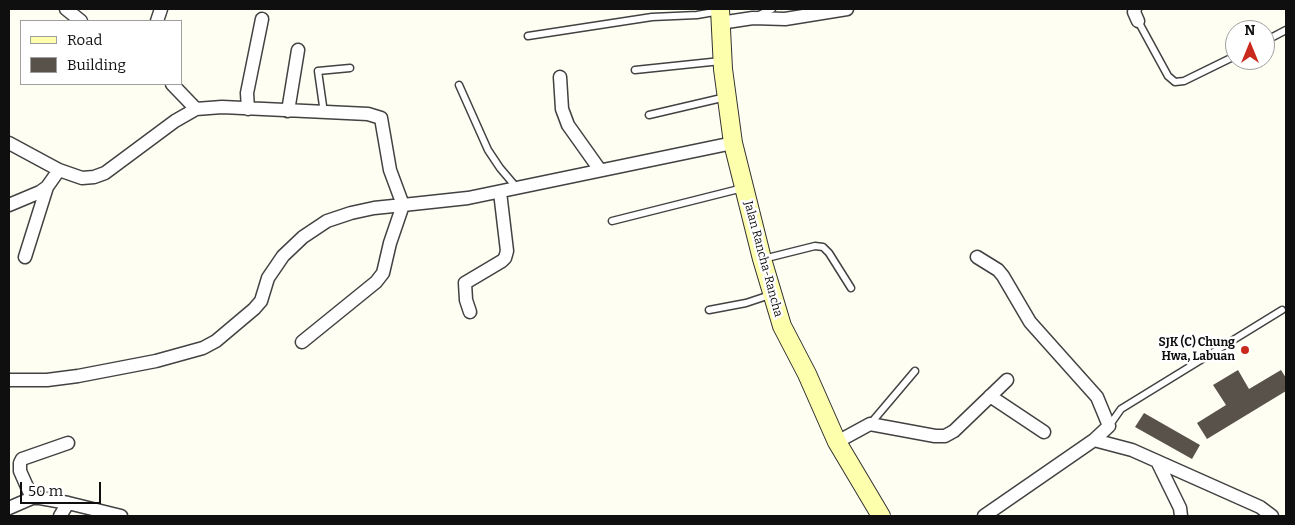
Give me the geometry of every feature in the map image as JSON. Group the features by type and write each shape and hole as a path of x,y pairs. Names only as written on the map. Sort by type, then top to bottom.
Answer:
{"main road":[{"name":"Jalan Rancha-Rancha","path":"720,14 722,61 734,143 772,295 782,326 807,374 837,442 881,516"}],"street":[{"path":"66,9 80,20"},
{"path":"720,14 785,19 847,9"},
{"path":"248,109 247,93 262,18"},
{"path":"288,111 298,50"},
{"path":"560,77 562,109 568,125 600,170"},
{"path":"173,85 196,108"},
{"path":"9,143 59,170 82,178 94,177 105,173 196,108 368,114 381,118 390,170 403,206 390,243 383,273 380,278 302,342"},
{"path":"9,380 47,380 78,376 156,361 202,348 216,341 254,309 261,301 268,278 283,256 303,238 327,221 351,213 374,208 468,198 734,143"},
{"path":"25,257 47,187 59,170"},
{"path":"9,205 33,196 47,187"},
{"path":"470,312 466,300 465,283 502,262 507,251 500,192"},
{"path":"977,257 998,270 1003,276 1033,327 1096,397 1109,426 1094,440 984,516"},
{"path":"837,442 870,424 944,436 954,431 1007,380"},
{"path":"990,396 1044,432"},
{"path":"1094,440 1122,447 1157,461 1260,507 1272,516"},
{"path":"32,498 20,470 22,459 68,443"},
{"path":"1157,461 1180,508 1181,516"},
{"path":"9,508 32,498 40,498 121,516"},
{"path":"60,516 68,503"}],"lane":[{"path":"753,18 772,9"},
{"path":"528,36 652,17 720,14"},
{"path":"1136,15 1168,76 1175,82 1184,81 1225,61"},
{"path":"635,70 722,61"},
{"path":"324,113 318,71 350,68"},
{"path":"460,85 488,150 500,168 518,188"},
{"path":"649,115 727,97"},
{"path":"612,221 744,188"},
{"path":"762,259 815,246 823,247 829,253 851,288"},
{"path":"708,310 746,303 772,295"},
{"path":"1109,426 1121,409 1282,310"},
{"path":"870,424 916,371"}],"building":[{"path":"1238,370 1249,389 1281,370 1286,378 1286,391 1207,439 1197,423 1226,405 1213,385"},
{"path":"1144,413 1200,445 1192,459 1135,427"}],"place":[{"name":"SJK (C) Chung Hwa, Labuan","path":"1245,350"}]}
